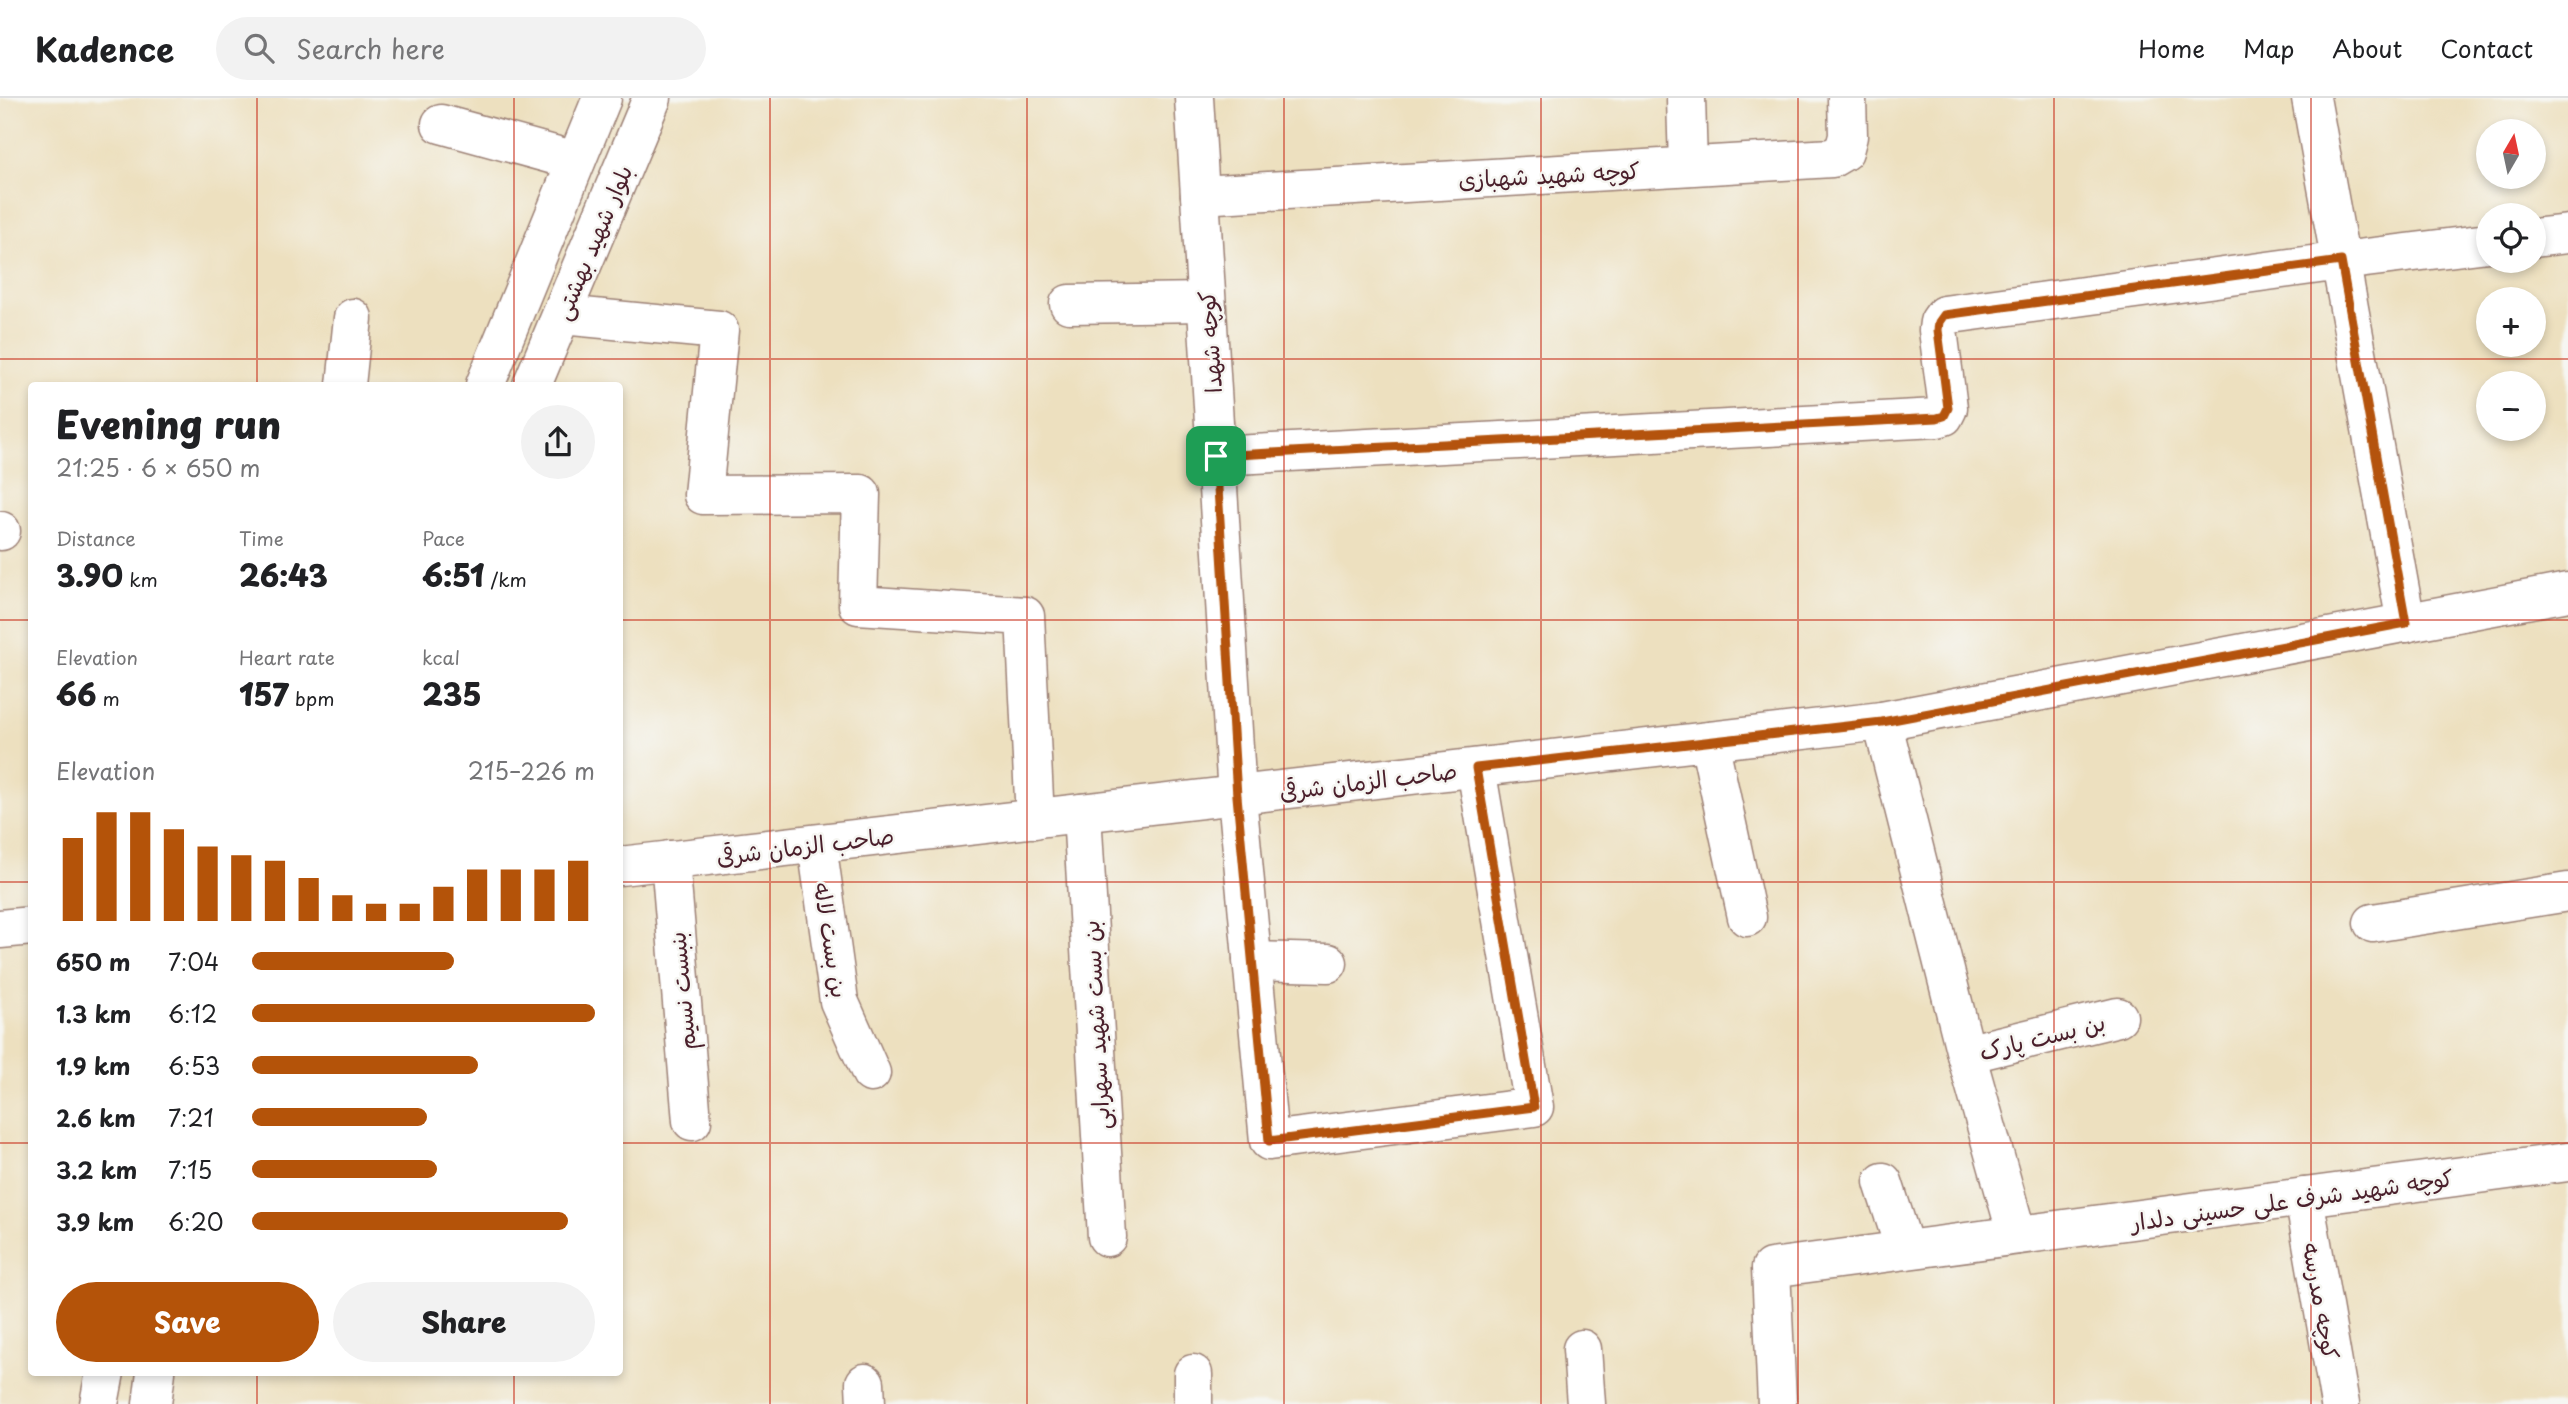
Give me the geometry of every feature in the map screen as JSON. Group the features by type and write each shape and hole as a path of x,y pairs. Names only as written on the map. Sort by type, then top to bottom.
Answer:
{"street":[{"name":"بلوار شهید بهشتی","path":"486,382 602,98"},
{"name":"بلوار شهید بهشتی","path":"533,382 652,98"},
{"name":"کوچه شهدا","path":"1194,98 1237,796 1269,1141 1534,1107 1476,768"},
{"path":"1686,98 1688,166"},
{"name":"کوچه شهید شهبازی","path":"1200,195 1832,158 1844,151 1848,136 1847,98"},
{"path":"2311,98 2406,623"},
{"path":"442,124 576,161"},
{"path":"2546,237 2568,234"},
{"path":"1216,456 1937,418 1944,416 1948,408 1938,330 1944,315 2476,244"},
{"path":"1069,304 1206,302"},
{"path":"562,315 719,330 703,495 861,494 858,605 1024,616 1035,819"},
{"path":"346,382 353,318"},
{"name":"صاحب الزمان شرقی","path":"623,866 1882,722 2568,592"},
{"path":"1882,722 1966,1055 2017,1236"},
{"path":"1709,741 1747,917"},
{"name":"بن بست شهید سهرابی","path":"1082,813 1107,1237"},
{"name":"بن بست لاله","path":"817,844 839,1001 871,1073"},
{"name":"بنبست نسیم","path":"670,860 692,1121"},
{"path":"2373,923 2568,892"},
{"path":"0,929 28,926"},
{"path":"1252,961 1328,962"},
{"name":"بن بست پارک","path":"1966,1055 2118,1017"},
{"name":"کوچه شهید شرف علی حسینی دلدار","path":"1777,1404 1771,1268 2568,1162"},
{"path":"1883,1182 1905,1250"},
{"name":"کوچه مدرسه","path":"2304,1197 2340,1404"},
{"path":"1583,1349 1586,1404"},
{"path":"99,1404 104,1376"},
{"path":"152,1404 156,1376"}],"route":[{"path":"2341,261 2406,623 1882,722 1476,768 1534,1107 1269,1141 1237,796 1216,456 1937,418 1944,416 1948,408 1938,330 1944,315 2341,261"}]}
